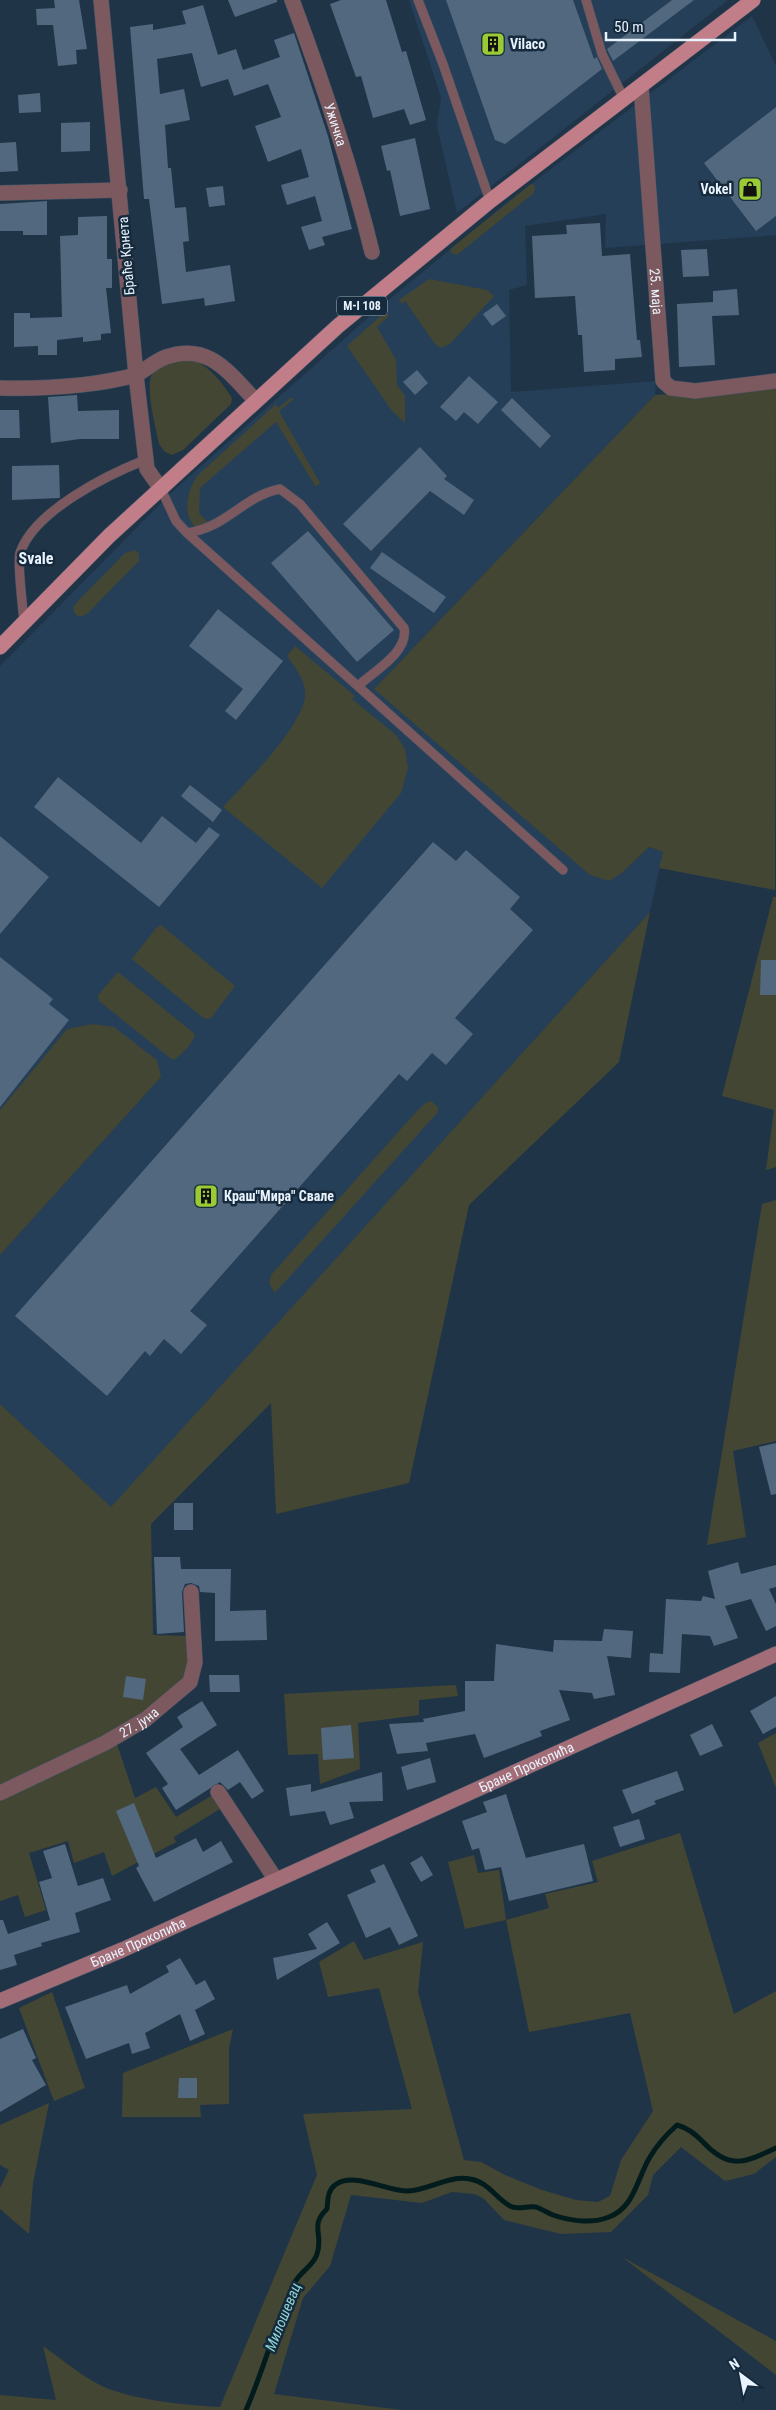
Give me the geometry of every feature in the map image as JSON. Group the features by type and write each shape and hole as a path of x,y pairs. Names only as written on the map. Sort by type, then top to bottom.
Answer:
{"main road":[{"name":"M-I 108","path":"0,646 109,536 338,326 490,201 753,0"}],"street":[{"name":"Браће Крнета","path":"101,0 145,460"},
{"name":"Ужичка","path":"292,0 334,116 357,191 372,252"},
{"name":"25. маја","path":"641,86 663,380 671,388 688,390 776,381"},
{"path":"0,193 120,190"},
{"path":"0,388 52,389 111,382 136,376 165,357 195,352 209,357 256,401"},
{"path":"145,460 147,469 161,489"},
{"name":"27. јуна","path":"0,1793 105,1743 146,1719 190,1682 195,1662 191,1592"},
{"name":"Бране Прокопића","path":"0,2001 122,1950 776,1654"},
{"path":"218,1792 276,1880"}],"lane":[{"path":"418,0 443,64 490,201"},
{"path":"586,0 602,54 624,99"},
{"path":"24,622 20,554 34,530 63,504 108,475 145,460"},
{"path":"161,489 176,520 188,533 563,870"},
{"path":"188,533 205,530 263,493 280,490 300,504 404,628 406,638 401,648 358,686"}],"shaded area":[{"path":"409,0 728,0 457,213 437,126 441,97"},
{"path":"752,16 776,66 776,235 605,248 606,214 525,226 527,285 509,290 511,392 656,381 655,395 374,689 622,873 649,847 663,852 650,912 111,1508 0,1404 0,1255 161,1077 92,1024 67,1029 0,1110 0,666 172,492 379,308 510,200"}],"green space":[{"path":"531,184 535,185 534,193 457,255 451,253 450,250 454,246"},
{"path":"429,279 487,290 494,296 451,343 441,348 435,344 405,301 402,304 399,300"},
{"path":"386,311 389,316 377,327 396,360 397,385 405,396 405,423 392,411 347,346"},
{"path":"191,358 204,365 219,380 232,398 231,404 183,450 172,455 165,452 159,444 151,406 151,377 157,368 171,362"},
{"path":"776,387 775,890 659,868 663,852 649,847 622,873 609,881 590,875 374,689 655,395"},
{"path":"292,397 293,400 279,411 320,483 316,487 276,422 200,488 199,513 210,524 200,532 190,519 187,505 190,490 197,476 276,404 278,408"},
{"path":"135,550 139,554 139,561 88,613 80,617 75,614 73,607 77,602 125,553"},
{"path":"295,646 355,696 352,699 396,735 405,749 408,768 401,793 322,888 223,807 271,755 293,725 301,710 305,697 304,686 300,675 287,656"},
{"path":"773,897 776,897 776,1167 766,1170 774,1110 722,1096"},
{"path":"650,912 619,1062 469,1205 409,1483 276,1514 271,1403 151,1524 153,1635 188,1636 188,1667 183,1683 151,1708 73,1754 0,1788 0,1404 111,1507"},
{"path":"161,925 235,986 211,1018 206,1019 202,1017 132,959 156,928"},
{"path":"118,972 195,1034 189,1045 173,1060 99,1001 98,995"},
{"path":"92,1024 114,1027 157,1060 161,1077 0,1255 0,1110 67,1029"},
{"path":"431,1101 438,1107 438,1112 275,1293 269,1283 271,1275 415,1113 424,1104"},
{"path":"776,1200 776,1441 733,1451 746,1537 707,1545 762,1204"},
{"path":"456,1685 458,1696 419,1700 419,1715 358,1723 360,1769 320,1784 318,1754 288,1755 284,1694"},
{"path":"776,1733 776,1788 758,1743"},
{"path":"116,1741 135,1798 156,1787 176,1817 211,1796 220,1809 174,1837 176,1842 112,1876 104,1852 74,1863 68,1841 29,1853 46,1910 25,1917 18,1895 0,1901 0,1798"},
{"path":"680,1833 734,2014 776,1991 776,2157 754,2174 725,2181 681,2147 653,2175 648,2195 611,2232 561,2234 504,2220 483,2198 474,2194 452,2192 422,2203 351,2195 330,2266 303,2298 274,2394 402,2410 0,2410 0,2395 56,2400 43,2346 88,2378 118,2392 156,2401 220,2407 317,2175 303,2114 412,2109 379,1988 328,1997 319,1962 354,1941 364,1960 423,1942 418,1992 464,2160 481,2162 505,2175 542,2190 576,2200 598,2202 610,2196 621,2160 653,2111 630,2013 529,2032 506,1920 549,1908 545,1894 598,1882 592,1861"},
{"path":"474,1855 478,1873 499,1870 506,1920 465,1929 448,1862"},
{"path":"52,1992 85,2088 54,2101 19,2008"},
{"path":"233,2029 229,2048 229,2104 200,2105 201,2117 122,2117 123,2073"},
{"path":"49,2103 33,2183 29,2234 0,2209 0,2188 9,2170 0,2165 0,2125"},
{"path":"622,2257 776,2341 776,2375"}],"building":[{"path":"54,0 79,0 87,49 76,50 77,64 58,66 53,25 37,25 36,9 55,8"},
{"path":"228,0 277,0 277,2 235,17"},
{"path":"341,0 386,0 402,52 406,51 426,120 410,125 404,109 373,118 361,76 356,77 330,4"},
{"path":"446,0 573,0 594,59 597,57 602,69 505,144 495,140"},
{"path":"672,0 694,0 613,61 607,49"},
{"path":"203,5 218,55 236,49 243,70 280,57 274,40 294,33 328,136 352,229 322,237 325,245 309,250 301,227 322,221 315,196 287,205 281,185 309,177 301,149 268,162 255,126 281,117 268,84 234,96 228,79 201,87 192,53 157,59 160,94 184,89 190,120 165,125 168,168 171,168 175,208 186,207 189,241 183,242 186,272 230,265 235,301 205,306 204,298 162,304 149,199 144,199 130,27 153,24 153,30 186,24 182,11"},
{"path":"40,93 41,112 19,113 18,95"},
{"name":"Vokel","path":"776,107 776,216 756,231 704,163"},
{"path":"90,122 90,151 61,152 61,123"},
{"path":"415,138 430,209 400,216 390,170 387,171 381,146"},
{"path":"16,142 18,171 0,172 0,143"},
{"path":"223,186 225,205 209,207 206,188"},
{"path":"47,201 47,235 23,235 23,231 0,231 0,204"},
{"path":"107,216 107,259 112,259 112,288 106,288 111,333 101,334 101,340 83,342 83,337 57,340 57,355 38,355 38,346 14,347 14,313 30,313 30,318 62,317 60,236 78,235 78,217"},
{"path":"600,223 602,256 630,254 637,340 640,340 642,357 615,359 615,370 584,372 582,335 578,335 575,296 535,298 532,236 567,234 566,225"},
{"path":"707,249 709,276 683,277 681,250"},
{"path":"737,289 739,315 712,316 715,365 679,367 677,304 713,302 713,291"},
{"path":"497,304 506,316 492,326 483,314"},
{"path":"417,370 428,383 415,395 403,382"},
{"path":"469,376 498,402 478,424 464,412 456,421 440,407"},
{"path":"77,395 78,411 119,410 119,439 80,439 51,443 48,397"},
{"path":"512,398 551,436 540,448 501,410"},
{"path":"0,410 19,410 20,438 0,438"},
{"path":"420,447 447,476 444,479 474,500 464,515 430,491 371,551 343,524"},
{"path":"59,465 60,498 12,500 12,466"},
{"path":"308,531 394,630 357,662 271,563"},
{"path":"382,552 446,597 434,613 370,568"},
{"path":"218,609 283,661 236,720 225,711 243,689 189,646"},
{"path":"58,777 141,843 162,816 196,843 209,827 220,835 159,907 34,807"},
{"path":"190,785 222,810 213,822 181,796"},
{"path":"0,836 49,877 0,934"},
{"name":"Краш\"Мира\" Свале","path":"433,842 456,861 466,850 520,897 510,909 533,930 455,1018 473,1034 446,1065 432,1053 407,1081 399,1074 190,1311 207,1325 181,1354 164,1339 150,1356 145,1351 107,1396 15,1316"},
{"path":"0,957 53,999 49,1004 69,1020 0,1107"},
{"path":"761,960 776,960 776,995 760,995"},
{"path":"776,1443 776,1494 771,1495 759,1447"},
{"path":"174,1503 193,1503 193,1530 174,1530"},
{"path":"154,1557 180,1557 181,1569 231,1569 230,1611 266,1610 267,1640 215,1641 215,1593 200,1592 199,1586 191,1583 185,1584 182,1592 184,1632 157,1634"},
{"path":"738,1562 741,1574 776,1565 776,1587 769,1589 776,1604 776,1626 766,1631 751,1599 725,1606 738,1638 714,1646 710,1636 682,1634 680,1673 649,1672 650,1653 663,1654 666,1599 701,1601 703,1596 715,1599 708,1571"},
{"path":"604,1629 633,1631 631,1658 607,1656 615,1695 594,1699 592,1693 559,1690 570,1720 540,1731 542,1736 484,1758 475,1734 426,1743 428,1751 397,1754 389,1724 424,1722 423,1719 465,1711 465,1681 494,1681 496,1644 553,1652 554,1640 602,1641"},
{"path":"209,1675 239,1675 240,1692 210,1692"},
{"path":"126,1676 146,1679 143,1700 123,1697"},
{"path":"776,1696 776,1727 763,1734 750,1711"},
{"path":"202,1701 217,1725 180,1749 199,1775 238,1750 264,1791 252,1799 240,1782 228,1790 220,1782 176,1810 162,1788 168,1784 146,1753 183,1727 177,1717"},
{"path":"712,1724 723,1746 700,1756 690,1735"},
{"path":"351,1725 354,1758 323,1760 321,1728"},
{"path":"430,1758 436,1782 407,1790 401,1767"},
{"path":"677,1771 684,1790 654,1801 656,1804 632,1814 622,1790"},
{"path":"382,1772 383,1801 349,1802 354,1818 330,1825 325,1811 290,1816 286,1788 311,1784 311,1792"},
{"path":"506,1794 526,1858 584,1844 593,1881 509,1901 501,1867 485,1870 479,1848 472,1850 462,1821 487,1812 483,1802"},
{"path":"134,1803 156,1858 196,1838 203,1852 221,1841 233,1862 154,1902 136,1868 139,1866 116,1811"},
{"path":"639,1819 645,1839 620,1847 613,1827"},
{"path":"65,1844 78,1886 103,1878 111,1900 75,1913 80,1932 41,1943 42,1946 14,1955 17,1965 0,1970 0,1920 3,1920 8,1934 50,1920 39,1882 52,1878 43,1851"},
{"path":"422,1856 433,1875 421,1882 410,1863"},
{"path":"384,1864 418,1936 399,1945 390,1927 366,1938 347,1895 376,1882 370,1870"},
{"path":"327,1922 340,1943 277,1980 273,1958 317,1949 308,1934"},
{"path":"180,1958 196,1985 205,1980 215,1999 195,2010 205,2034 190,2041 180,2014 145,2033 150,2048 132,2054 129,2043 86,2059 65,2007 127,1985 130,1994 169,1972 166,1966"},
{"path":"23,2029 36,2058 32,2060 46,2085 0,2112 0,2039"},
{"path":"179,2078 197,2078 197,2098 178,2098"}],"waterway":[{"name":"Милошевац","path":"246,2410 294,2284 317,2254 319,2247 318,2225 319,2220 327,2209 329,2193 332,2187 343,2181 360,2181 408,2191 454,2179 470,2179 482,2183 505,2203 513,2207 536,2207 567,2219 595,2220 609,2217 625,2206 653,2153 662,2140 677,2125 697,2136 712,2151 729,2160 746,2160 776,2148"}],"place":[{"name":"Vilaco","path":"493,44"},
{"name":"Vokel","path":"750,189"},
{"name":"Краш\"Мира\" Свале","path":"206,1196"}],"district":[{"name":"Svale","path":"36,558"}]}
